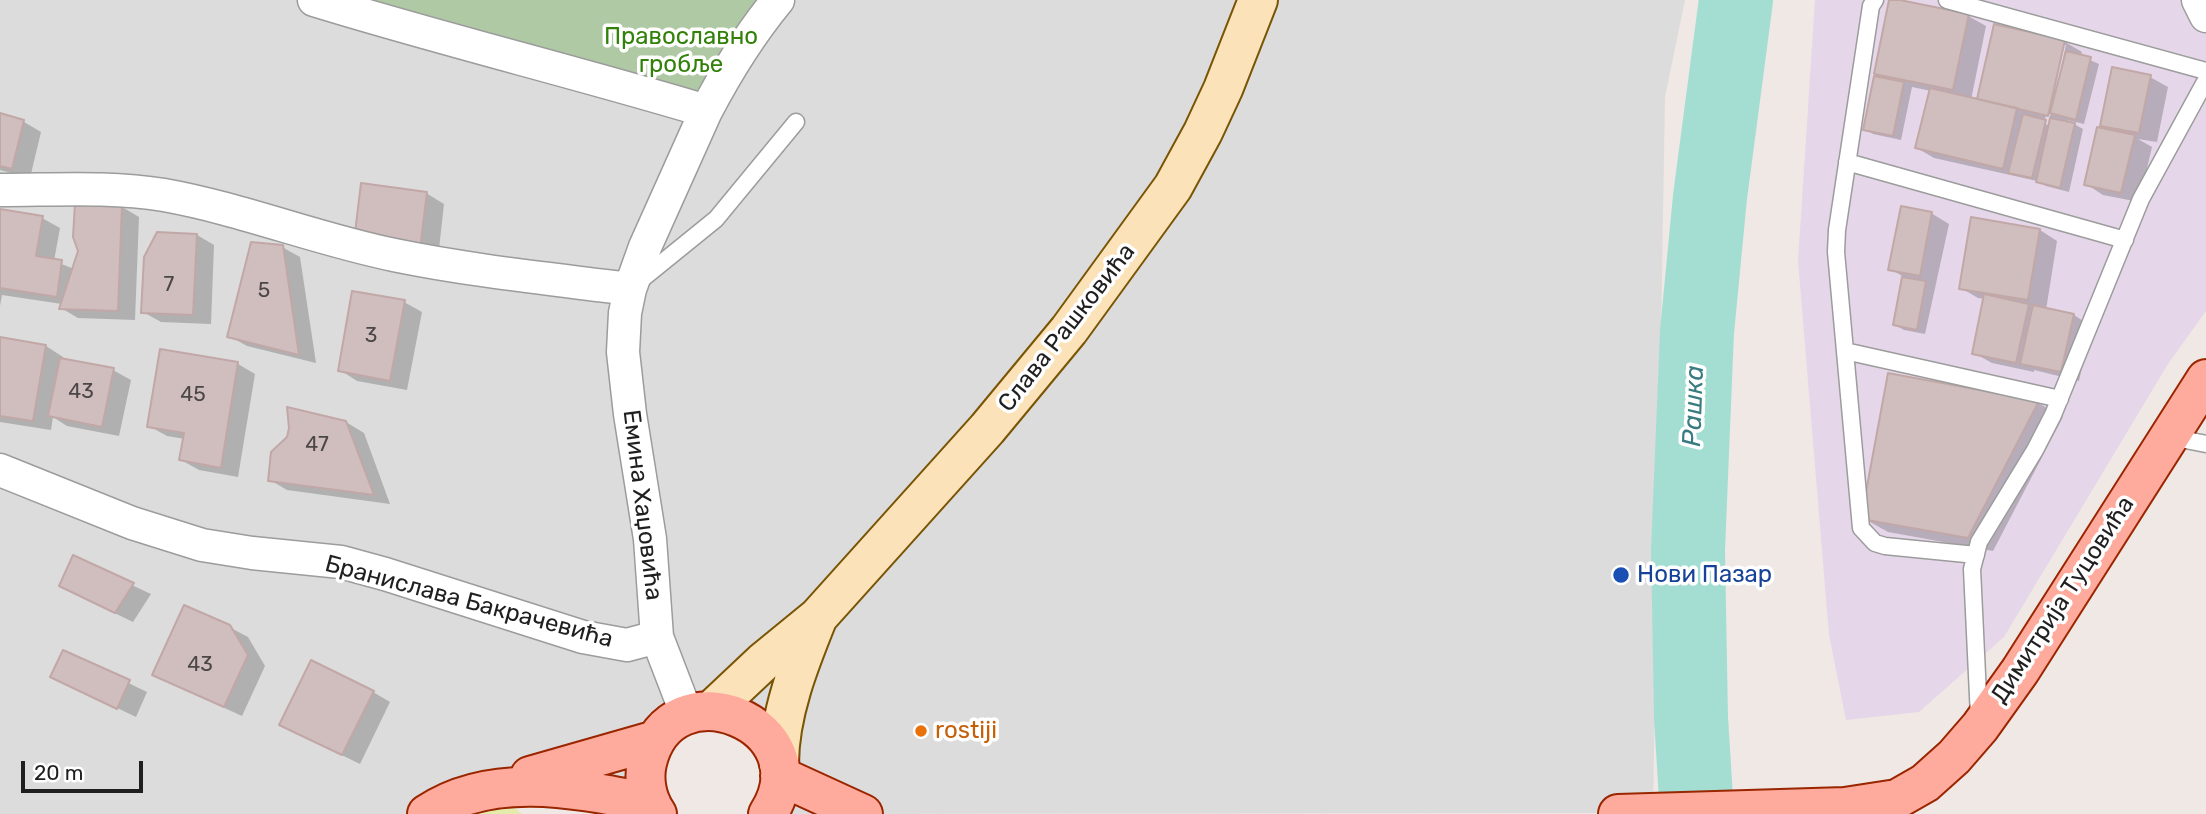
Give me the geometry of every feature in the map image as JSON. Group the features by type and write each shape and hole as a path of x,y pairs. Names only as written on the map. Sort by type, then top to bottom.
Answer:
{"main road":[{"name":"Слава Рашковића","path":"818,617 1014,397 1069,330 1136,240 1173,187 1203,132 1243,43 1258,0"},
{"name":"Димитрија Туцовића","path":"1635,813 1900,806 1954,757 1980,727 2020,671 2206,379"},
{"path":"427,814 442,804 575,789 654,809 645,775 648,758 656,740 665,730 700,713 818,617"},
{"path":"768,814 776,800 780,738 789,699 818,617"},
{"path":"700,713 737,715 757,726 773,748 779,770 863,814"},
{"path":"500,797 524,778 656,740"}],"street":[{"path":"314,0 706,111"},
{"name":"Емина Хаџовића","path":"700,713 657,638 650,538 624,363 625,313 630,289 645,247 706,111 732,62 758,23 778,0"},
{"path":"2198,0 2206,16"},
{"path":"0,190 127,191 161,195 250,215 331,240 394,255 630,289"},
{"name":"Бранислава Бакрачевића","path":"0,470 120,518 202,545 341,562 583,637 627,645 657,638"}],"lane":[{"path":"1875,0 1871,6 1837,230 1836,252 1861,528 1875,543 1885,546 1976,555"},
{"path":"1947,0 2206,71"},
{"path":"1980,727 1972,569 1979,542 2035,450 2060,398 2141,200 2206,80"},
{"path":"630,289 716,219 796,122"},
{"path":"1847,162 2125,240"},
{"path":"1845,351 2060,398"},
{"path":"2168,437 2206,444"}],"shaded area":[{"path":"0,0 1685,0 1665,97 1653,813 768,814 773,748 687,715 647,790 575,789 427,814 0,814"},
{"path":"1815,0 2206,0 2206,311 2168,364 2004,637 1919,712 1846,720 1829,635 1798,261"}],"green space":[{"name":"Православно гробље","path":"314,0 778,0 706,111"},
{"path":"476,791 515,808 522,814 427,814"}],"building":[{"path":"1889,0 1969,14 1953,90 1874,74"},
{"path":"1994,24 2065,40 2048,116 1977,99"},
{"path":"2066,51 2091,57 2076,120 2050,113"},
{"path":"2112,67 2151,75 2139,133 2100,126"},
{"path":"1874,76 1904,82 1893,136 1863,130"},
{"path":"1930,88 2017,108 2003,169 1915,148"},
{"path":"0,113 24,120 12,169 0,166"},
{"path":"2023,114 2046,120 2032,178 2008,173"},
{"path":"2050,118 2075,123 2060,188 2036,182"},
{"path":"2097,127 2135,135 2121,193 2084,185"},
{"path":"361,183 427,192 420,249 354,241"},
{"path":"75,203 122,205 118,311 59,309 78,251 73,237"},
{"path":"1901,206 1932,212 1920,276 1888,270"},
{"path":"0,209 43,216 36,256 62,260 57,297 0,288"},
{"path":"1971,217 2040,229 2028,300 1959,289"},
{"path":"157,232 197,234 193,315 141,313 144,257"},
{"path":"251,242 283,245 299,355 227,337"},
{"path":"1902,277 1926,281 1917,330 1893,325"},
{"path":"352,291 405,300 390,381 338,371"},
{"path":"1984,294 2029,304 2016,363 1972,354"},
{"path":"2033,305 2074,314 2061,372 2020,364"},
{"path":"0,337 46,345 33,421 0,416"},
{"path":"160,349 238,362 221,468 179,460 184,433 147,427"},
{"path":"60,358 114,368 102,427 48,416"},
{"path":"1888,373 2039,401 1968,538 1861,519"},
{"path":"287,407 346,421 374,495 268,481 271,452 287,437"},
{"path":"73,555 134,583 115,613 59,586"},
{"path":"184,605 230,625 248,655 224,707 152,675"},
{"path":"63,650 130,680 117,709 50,677"},
{"path":"311,660 374,691 342,755 279,725"}],"waterway":[{"name":"Рашка","path":"1697,814 1691,718 1688,550 1697,332 1710,197 1736,0"}],"place":[{"name":"Нови Пазар","path":"1621,575"},
{"name":"rostiji","path":"921,731"}]}
